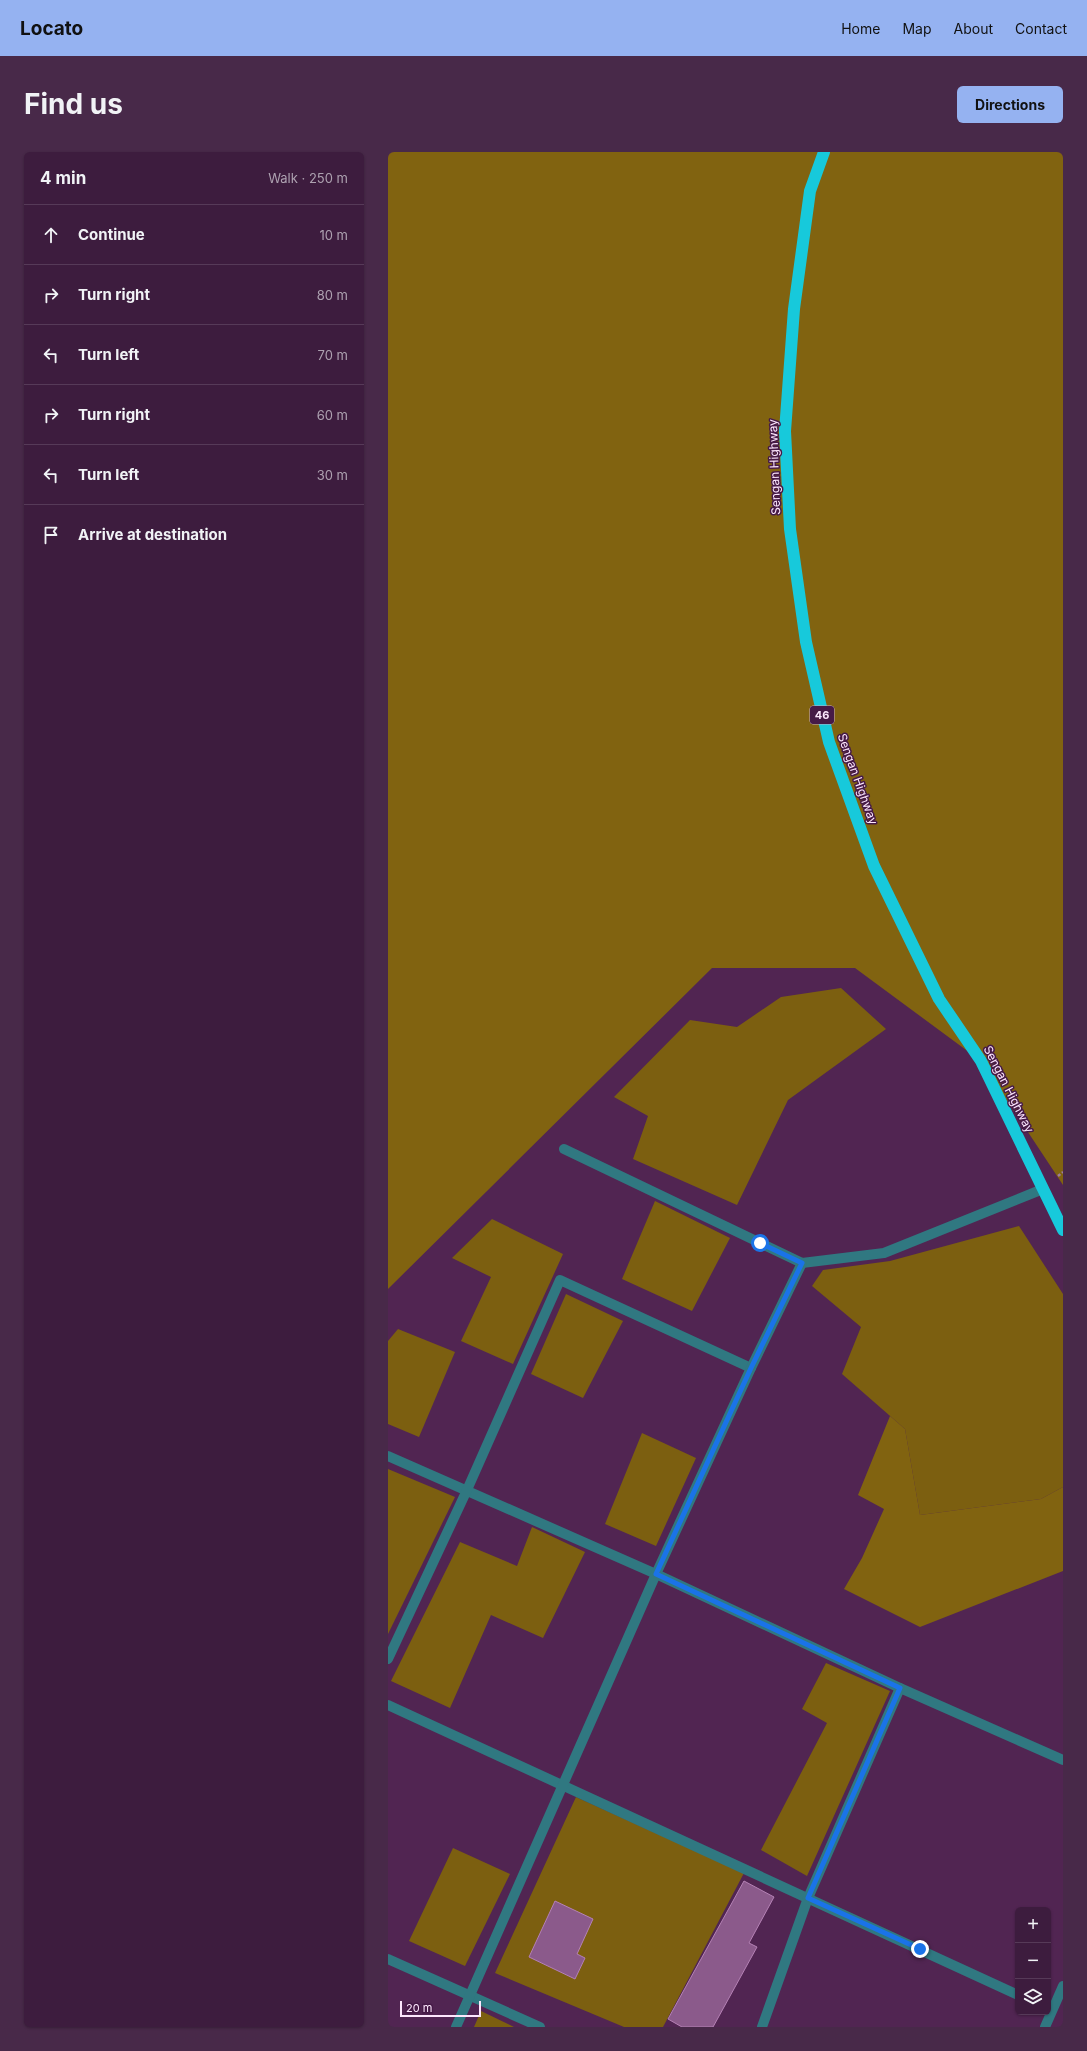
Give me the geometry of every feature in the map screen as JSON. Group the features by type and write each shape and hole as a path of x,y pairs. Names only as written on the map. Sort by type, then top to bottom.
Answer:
{"highway":[{"name":"Sengan Highway","path":"824,152 810,191 794,309 785,431 790,530 806,642 828,742 874,866 939,999 981,1061 1063,1230"}],"street":[{"path":"564,1149 802,1263 884,1253 1043,1189"},
{"path":"456,2027 471,1996 656,1574 751,1368 802,1263"},
{"path":"388,1659 467,1490 560,1280 751,1368"},
{"path":"388,1456 656,1574 900,1688 1063,1760"},
{"path":"762,2027 808,1898 900,1688"},
{"path":"388,1705 1015,1994"},
{"path":"388,1959 540,2027"},
{"path":"1051,2008 1063,1986"},
{"path":"1045,2027 1049,2015"}],"shaded area":[{"path":"388,152 1063,152 1063,1185 981,1061 855,968 712,968 388,1289"},
{"path":"841,988 886,1029 788,1100 737,1205 633,1159 648,1116 614,1097 690,1020 737,1027 781,997"},
{"path":"655,1201 730,1238 692,1311 622,1279"},
{"path":"492,1219 563,1254 513,1364 461,1341 491,1277 452,1258"},
{"path":"1019,1226 1063,1294 1063,1487 1041,1499 920,1515 905,1429 842,1374 861,1327 812,1286 823,1270 890,1261"},
{"path":"566,1294 623,1321 583,1398 531,1374"},
{"path":"398,1329 455,1352 419,1437 388,1424 388,1341"},
{"path":"890,1416 905,1429 920,1515 1041,1499 1063,1487 1063,1571 920,1627 844,1589 862,1558 884,1509 858,1495"},
{"path":"642,1433 696,1458 656,1546 605,1524"},
{"path":"388,1469 455,1497 388,1634"},
{"path":"532,1527 585,1552 543,1638 491,1615 450,1708 391,1681 460,1542 517,1566"},
{"path":"826,1663 890,1691 807,1876 761,1850 827,1723 802,1709"},
{"path":"576,1797 744,1873 663,2027 624,2027 495,1973","holes":["555,1901 577,1954 585,1958 575,1979 529,1957"]},
{"path":"453,1848 510,1874 465,1966 409,1941"},
{"path":"481,2011 514,2027 474,2027"}],"building":[{"path":"744,1881 774,1897 749,1943 757,1947 713,2027 682,2027 668,2019"},
{"path":"555,1901 593,1919 577,1954 585,1958 575,1979 529,1957"}],"route":[{"path":"760,1243 802,1263 751,1368 656,1574 900,1688 808,1898 920,1949"}]}
